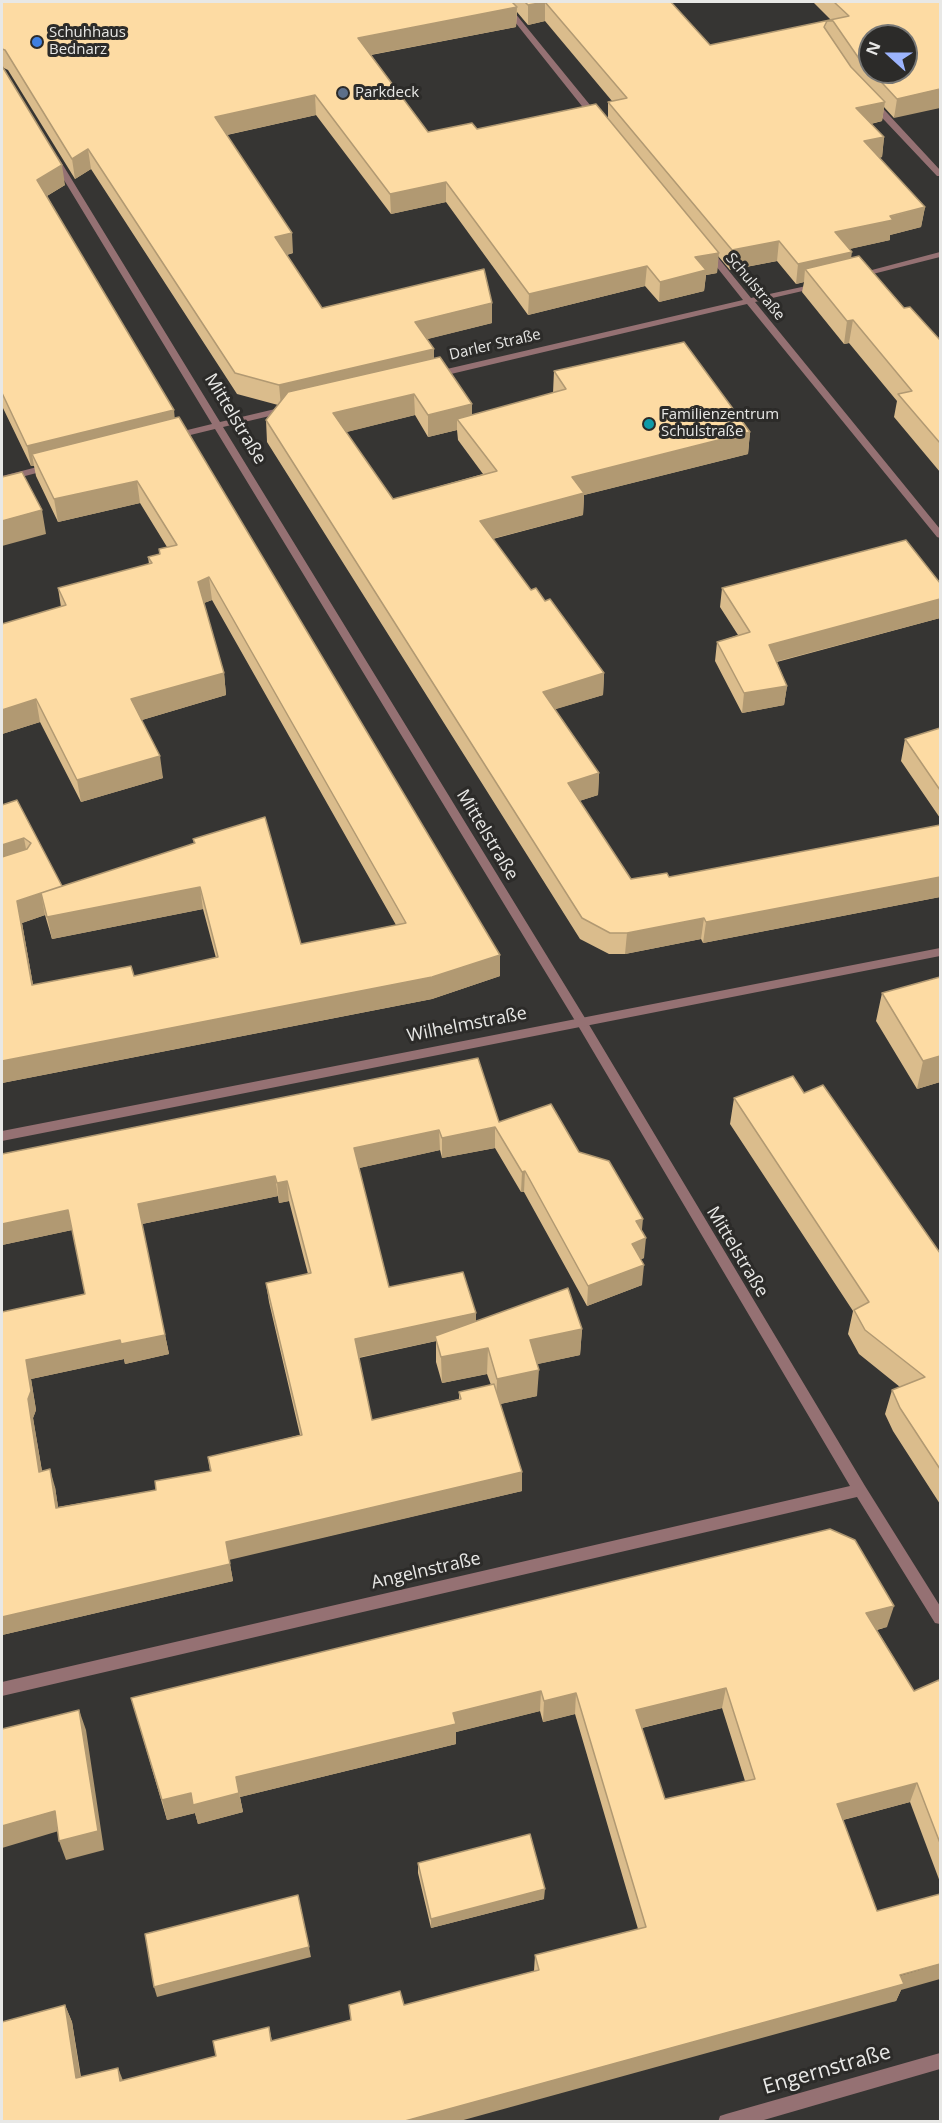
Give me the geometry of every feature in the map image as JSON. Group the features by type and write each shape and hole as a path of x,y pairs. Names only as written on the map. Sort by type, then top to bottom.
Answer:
{"street":[{"path":"502,2 604,128"},
{"path":"868,99 940,174"},
{"name":"Mittelstraße","path":"45,142 219,425 581,1022 860,1490 940,1618"},
{"name":"Schulstraße","path":"704,246 940,535"},
{"path":"851,277 940,255"},
{"name":"Darler Straße","path":"427,376 829,282"},
{"path":"162,439 300,406"},
{"path":"2,479 59,465"},
{"name":"Wilhelmstraße","path":"2,1136 940,952"},
{"name":"Angelnstraße","path":"2,1689 860,1490"},
{"name":"Engernstraße","path":"726,2121 940,2061"}],"building":[{"path":"2,2 512,2 517,7 358,38 428,132 472,123 477,129 596,104 719,253 695,257 706,270 660,282 647,266 529,294 446,182 390,194 315,95 215,117 292,233 275,237 322,308 484,269 492,303 415,322 434,349 279,385 235,373 88,149 72,159 5,50 2,49"},
{"path":"525,2 545,2 528,5"},
{"path":"545,2 671,2 710,45 849,16 834,2 940,2 940,89 897,99 883,84 918,84 918,24 858,24 858,57 833,21 827,21 824,27 858,74 858,84 868,84 885,102 856,108 884,137 864,141 925,207 890,216 893,220 835,232 852,252 798,264 779,241 732,250 608,102 627,98"},
{"path":"2,66 62,165 37,180 174,410 27,446 2,393"},
{"path":"859,256 904,308 910,307 940,340 940,443 898,394 912,391 853,320 847,321 805,269"},
{"path":"684,342 750,432 572,477 584,493 480,521 531,590 536,588 545,601 550,599 604,673 543,692 599,773 568,783 631,879 667,873 669,877 940,825 940,877 706,922 704,918 627,933 610,933 582,918 266,420 288,392 440,357 472,404 428,415 414,394 333,413 393,499 497,471 457,419 566,389 554,371"},
{"path":"179,417 500,955 432,977 2,1061 2,857 27,849 31,843 24,838 2,845 2,805 17,800 62,886 41,893 195,843 193,839 265,817 301,944 406,923 209,577 198,582 224,673 131,699 160,756 77,780 36,699 2,710 2,624 66,605 58,588 152,563 148,557 160,554 159,549 177,545 137,481 54,499 32,454","holes":["200,887 218,957 134,976 131,966 32,985 17,901 41,893 47,917"]},
{"path":"22,472 42,510 2,521 2,477"},
{"path":"906,540 940,583 940,599 769,645 787,686 744,693 717,642 750,632 722,588"},
{"path":"940,728 940,790 905,739"},
{"path":"940,977 940,1056 923,1061 882,993"},
{"path":"478,1058 499,1122 551,1104 579,1152 609,1161 643,1219 636,1221 646,1238 632,1244 644,1265 588,1286 525,1171 522,1172 495,1127 442,1138 439,1130 354,1148 389,1287 463,1272 476,1313 355,1339 372,1420 461,1399 459,1392 494,1384 522,1472 226,1542 230,1564 2,1617 2,1312 85,1294 68,1210 2,1224 2,1154","holes":["275,1176 277,1183 287,1181 311,1273 266,1283 302,1435 208,1457 211,1471 155,1481 156,1490 56,1508 50,1469 39,1472 28,1399 31,1391 26,1360 120,1340 121,1344 165,1335 138,1204"]},
{"path":"793,1076 804,1093 823,1085 940,1253 940,1469 900,1408 892,1390 925,1377 865,1330 854,1310 869,1302 734,1098"},
{"path":"568,1288 582,1329 530,1340 539,1370 497,1379 488,1348 441,1357 435,1336"},
{"path":"830,1529 855,1540 894,1606 866,1613 914,1691 939,1680 940,1683 940,1843 917,1783 837,1804 877,1911 940,1894 940,1964 900,1975 904,1984 405,2121 2,2121 2,2022 65,2005 76,2078 118,2068 120,2081 216,2056 213,2041 269,2027 271,2041 351,2020 349,2005 400,1991 404,2005 539,1970 535,1955 646,1927 576,1693 544,1701 541,1691 453,1713 456,1724 236,1777 239,1793 193,1805 191,1793 162,1800 131,1698","holes":["726,1688 755,1779 665,1799 636,1710"]},
{"path":"79,1710 98,1831 59,1841 55,1811 2,1826 2,1729"},
{"path":"530,1834 545,1889 431,1919 418,1863"},
{"path":"298,1895 309,1947 154,1987 145,1934"}],"place":[{"name":"Schuhhaus Bednarz","path":"37,42"},
{"name":"Parkdeck","path":"343,93"},
{"name":"Familienzentrum Schulstraße","path":"649,424"}]}
